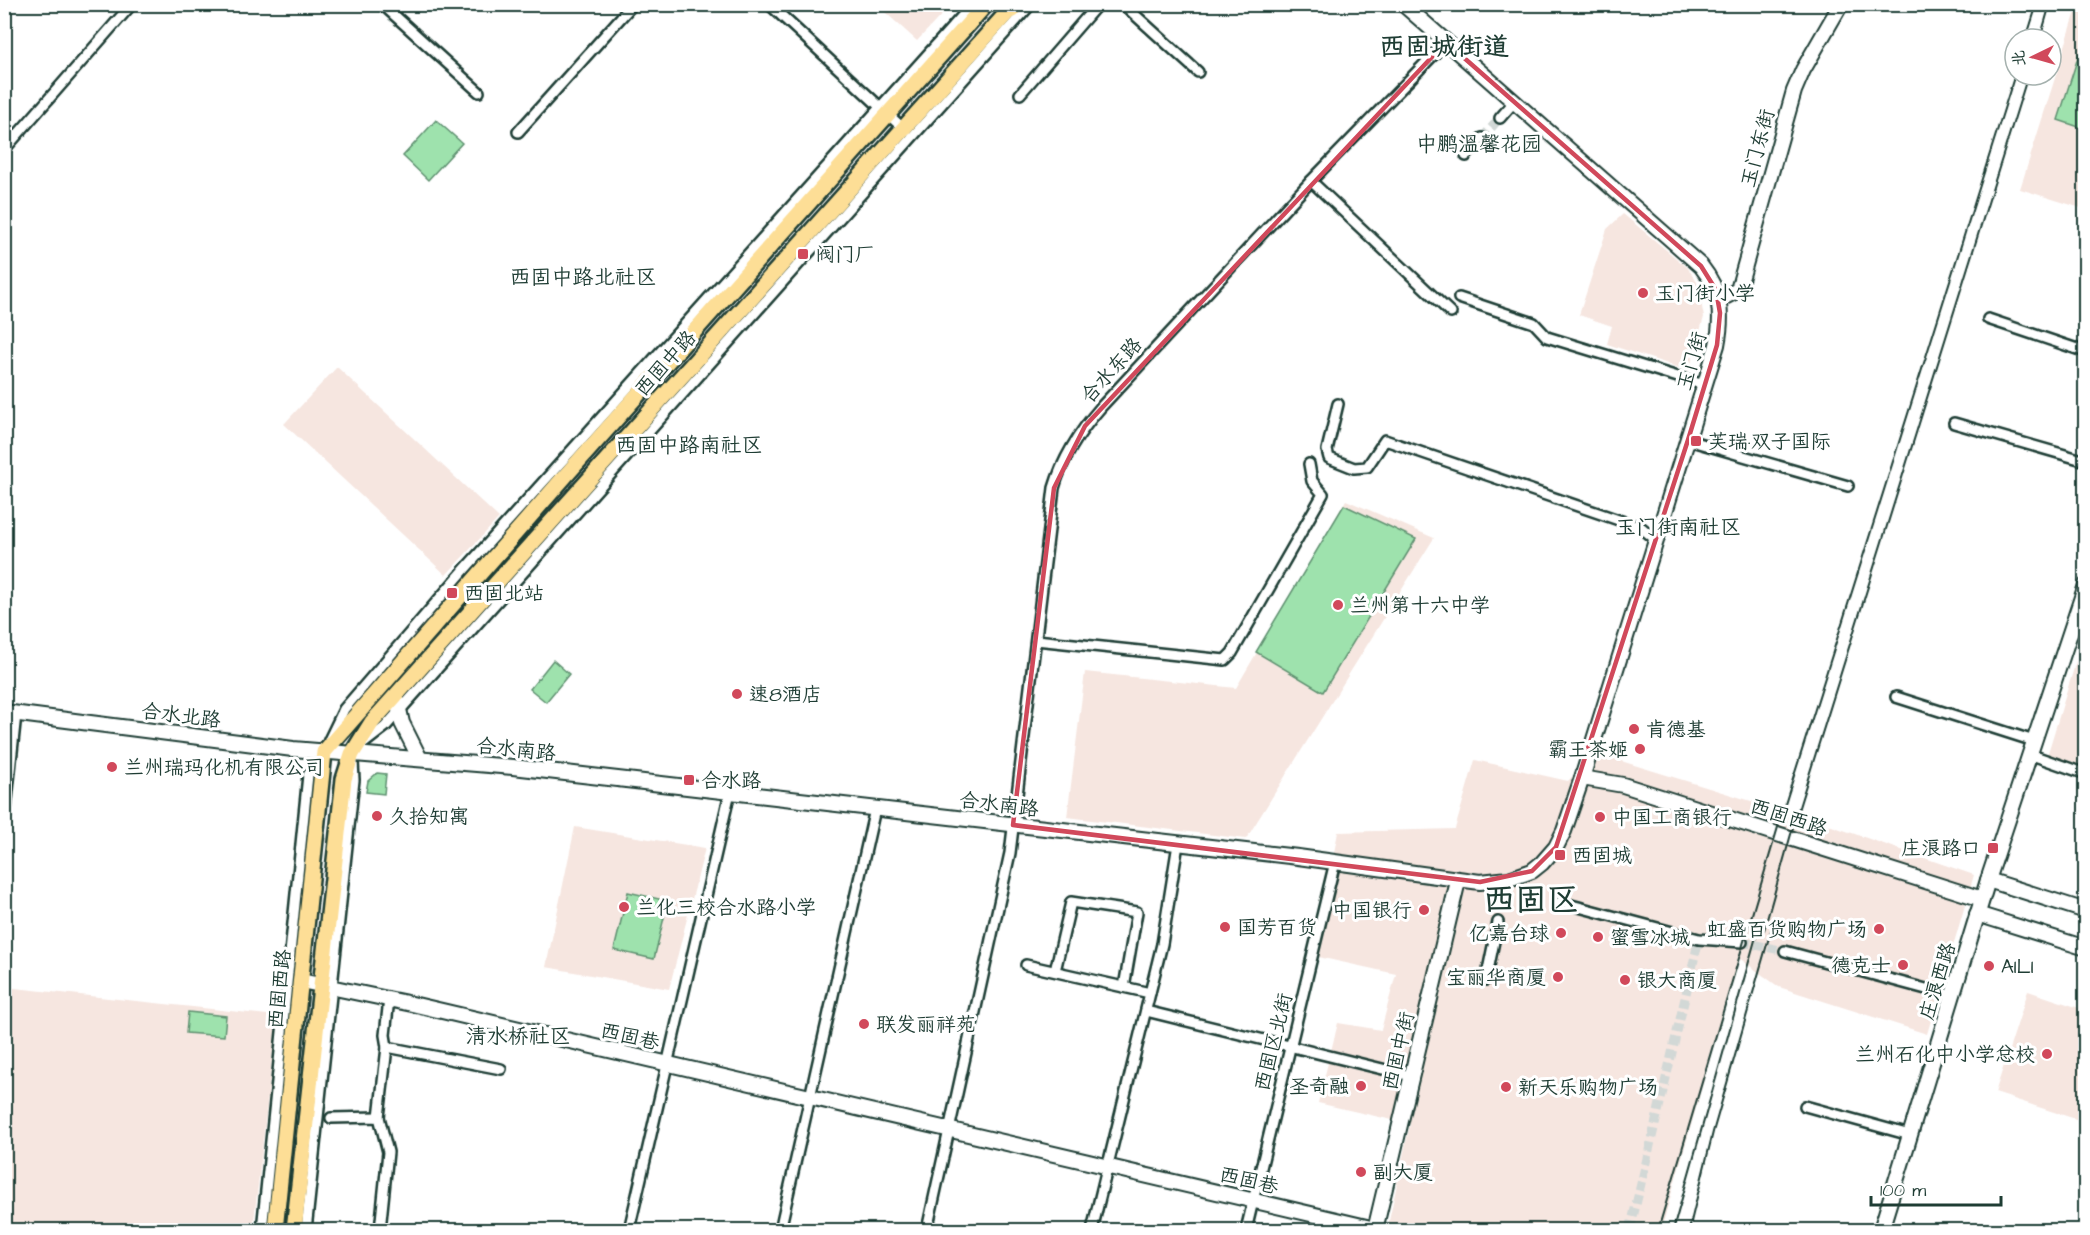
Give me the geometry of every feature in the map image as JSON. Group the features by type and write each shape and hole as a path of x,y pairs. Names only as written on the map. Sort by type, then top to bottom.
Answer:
{"main road":[{"name":"西固中路","path":"324,752 883,112 986,4"},
{"name":"西固中路","path":"352,754 372,722 582,487 908,133 1011,6"},
{"path":"567,474 582,487"},
{"name":"西固西路","path":"275,1230 324,752"},
{"name":"西固西路","path":"294,1230 326,985 344,779 352,754"}],"street":[{"path":"4,150 132,4"},
{"path":"382,4 479,92"},
{"path":"518,132 633,4"},
{"path":"769,4 908,133"},
{"path":"262,1230 308,775 324,752 342,711 465,569 883,112 973,4"},
{"path":"352,754 398,712 908,133 1031,4"},
{"path":"1020,94 1098,4"},
{"path":"1123,4 1198,72"},
{"name":"玉门街","path":"1403,4 1701,266 1711,279 1719,300 1720,327 1704,386 1582,778"},
{"name":"玉门东街","path":"1719,300 1738,290 1794,91 1803,70 1841,4"},
{"name":"合水东路","path":"949,1130 1013,825 1054,488 1058,473 1075,441 1101,407 1311,180 1446,42"},
{"path":"1500,118 1514,102"},
{"path":"1467,156 1482,138"},
{"path":"1311,180 1451,313"},
{"path":"1459,298 1534,323 1547,337 1704,386"},
{"path":"1988,319 2085,352"},
{"path":"1338,404 1327,450 1329,458 1354,468 1366,466 1385,440 1642,528 1656,540"},
{"path":"1954,423 2085,461"},
{"path":"1688,440 1848,486"},
{"path":"1036,640 1225,660 1232,653 1323,494 1312,481 1310,464"},
{"path":"2085,585 1988,880 2085,911"},
{"path":"396,696 398,712 420,759"},
{"path":"1896,697 2032,748 2085,774"},
{"path":"4,828 10,713"},
{"name":"合水北路","path":"10,713 352,754"},
{"name":"合水南路","path":"352,754 513,767 1335,862 1458,880 1495,882 1522,879 1542,863 1556,847 1582,778"},
{"name":"西固西路","path":"1582,778 1623,785 1982,899"},
{"path":"629,1230 730,792"},
{"path":"780,1230 875,809"},
{"path":"1092,1230 1162,944 1178,844"},
{"name":"西固区北街","path":"1245,1230 1335,862"},
{"name":"西固中街","path":"1377,1230 1458,880"},
{"name":"庄浪西路","path":"1881,1230 1988,880"},
{"path":"1054,971 1071,902 1137,912 1124,987"},
{"path":"1560,902 1699,939 1742,942"},
{"path":"1977,914 2085,948"},
{"path":"1486,980 1498,922"},
{"path":"1785,951 1952,996"},
{"path":"1026,964 1150,993"},
{"name":"西固巷","path":"301,981 388,999 1377,1230"},
{"path":"306,1230 326,985"},
{"path":"380,1230 388,1152 379,1117 387,1047 385,1035 388,999"},
{"path":"1146,1011 1412,1076"},
{"path":"387,1047 501,1069"},
{"path":"1805,1106 1910,1135"},
{"path":"331,1118 379,1117"},
{"path":"927,1230 949,1130"}],"highlighted area":[{"path":"1446,42 1701,266 1716,290 1720,313 1717,345 1556,847 1532,871 1480,882 1013,825 1054,488 1085,426"}],"shaded area":[{"path":"877,5 951,5 917,41"},
{"path":"2078,5 2085,5 2086,193 2081,208 2020,189 2052,87 2063,87 2063,53"},
{"name":"玉门街小学","path":"1623,214 1688,268 1697,282 1704,317 1689,371 1607,344 1612,326 1579,315 1607,229"},
{"path":"337,367 499,518 446,575 284,424"},
{"name":"兰州第十六中学","path":"1346,500 1434,538 1246,839 1067,817 1085,672 1236,688"},
{"path":"2085,632 2085,768 2047,756"},
{"path":"1595,753 1820,822 1974,875 1927,1034 1779,987 1739,958 1661,1230 1387,1230 1410,1124 1318,1103 1338,1023 1381,1030 1396,974 1314,956 1338,832 1455,829 1475,760 1568,781"},
{"name":"兰化三校合水路小学","path":"575,827 705,848 669,989 546,967"},
{"path":"5,987 277,1016 253,1230 5,1230"},
{"name":"兰州石化中小学总校","path":"2028,991 2085,1010 2085,1122 1995,1093"}],"green space":[{"path":"2079,54 2085,56 2085,129 2058,120"},
{"path":"436,120 462,143 428,180 403,156"},
{"path":"1344,505 1416,539 1323,692 1256,652"},
{"path":"553,660 569,674 546,702 530,689"},
{"path":"377,773 386,774 384,794 366,792 368,781"},
{"path":"628,892 668,901 654,959 614,950"},
{"path":"188,1012 226,1016 224,1036 186,1033"}],"tunnel":[{"path":"1482,138 1500,118"},
{"path":"1630,1230 1699,939"},
{"path":"1742,942 1785,951"}],"railway":[{"path":"2030,27 2037,4"},
{"path":"2043,27 2050,4"},
{"path":"1658,1230 1781,817 2011,87"},
{"path":"1764,930 1795,820 2024,87"},
{"path":"1673,1230 1761,919"},
{"path":"1689,1230 1713,1132 1774,920"}],"place":[{"name":"阀门厂","path":"803,254"},
{"name":"玉门街小学","path":"1643,293"},
{"name":"芙瑞·双子国际","path":"1696,441"},
{"name":"西固北站","path":"452,593"},
{"name":"兰州第十六中学","path":"1338,605"},
{"name":"速8酒店","path":"737,694"},
{"name":"肯德基","path":"1634,729"},
{"name":"霸王茶姬","path":"1640,749"},
{"name":"兰州瑞玛化机有限公司","path":"112,767"},
{"name":"合水路","path":"689,780"},
{"name":"久拾知寓","path":"377,816"},
{"name":"中国工商银行","path":"1600,817"},
{"name":"庄浪路口","path":"1993,848"},
{"name":"西固城","path":"1560,855"},
{"name":"兰化三校合水路小学","path":"624,907"},
{"name":"中国银行","path":"1424,910"},
{"name":"国芳百货","path":"1225,927"},
{"name":"虹盛百货购物广场","path":"1879,929"},
{"name":"亿嘉台球","path":"1561,933"},
{"name":"蜜雪冰城","path":"1598,937"},
{"name":"德克士","path":"1903,965"},
{"name":"AILI","path":"1989,966"},
{"name":"宝丽华商厦","path":"1558,977"},
{"name":"银大商厦","path":"1625,980"},
{"name":"联发丽祥苑","path":"864,1024"},
{"name":"兰州石化中小学总校","path":"2047,1054"},
{"name":"圣奇融","path":"1361,1086"},
{"name":"新天乐购物广场","path":"1506,1087"},
{"name":"副大厦","path":"1361,1172"}],"district":[{"name":"西固城街道","path":"1444,46"},
{"name":"中鹏温馨花园","path":"1479,144"},
{"name":"西固中路北社区","path":"583,277"},
{"name":"西固中路南社区","path":"689,445"},
{"name":"玉门街南社区","path":"1678,527"},
{"name":"西固区","path":"1531,899"},
{"name":"清水桥社区","path":"518,1036"}]}
